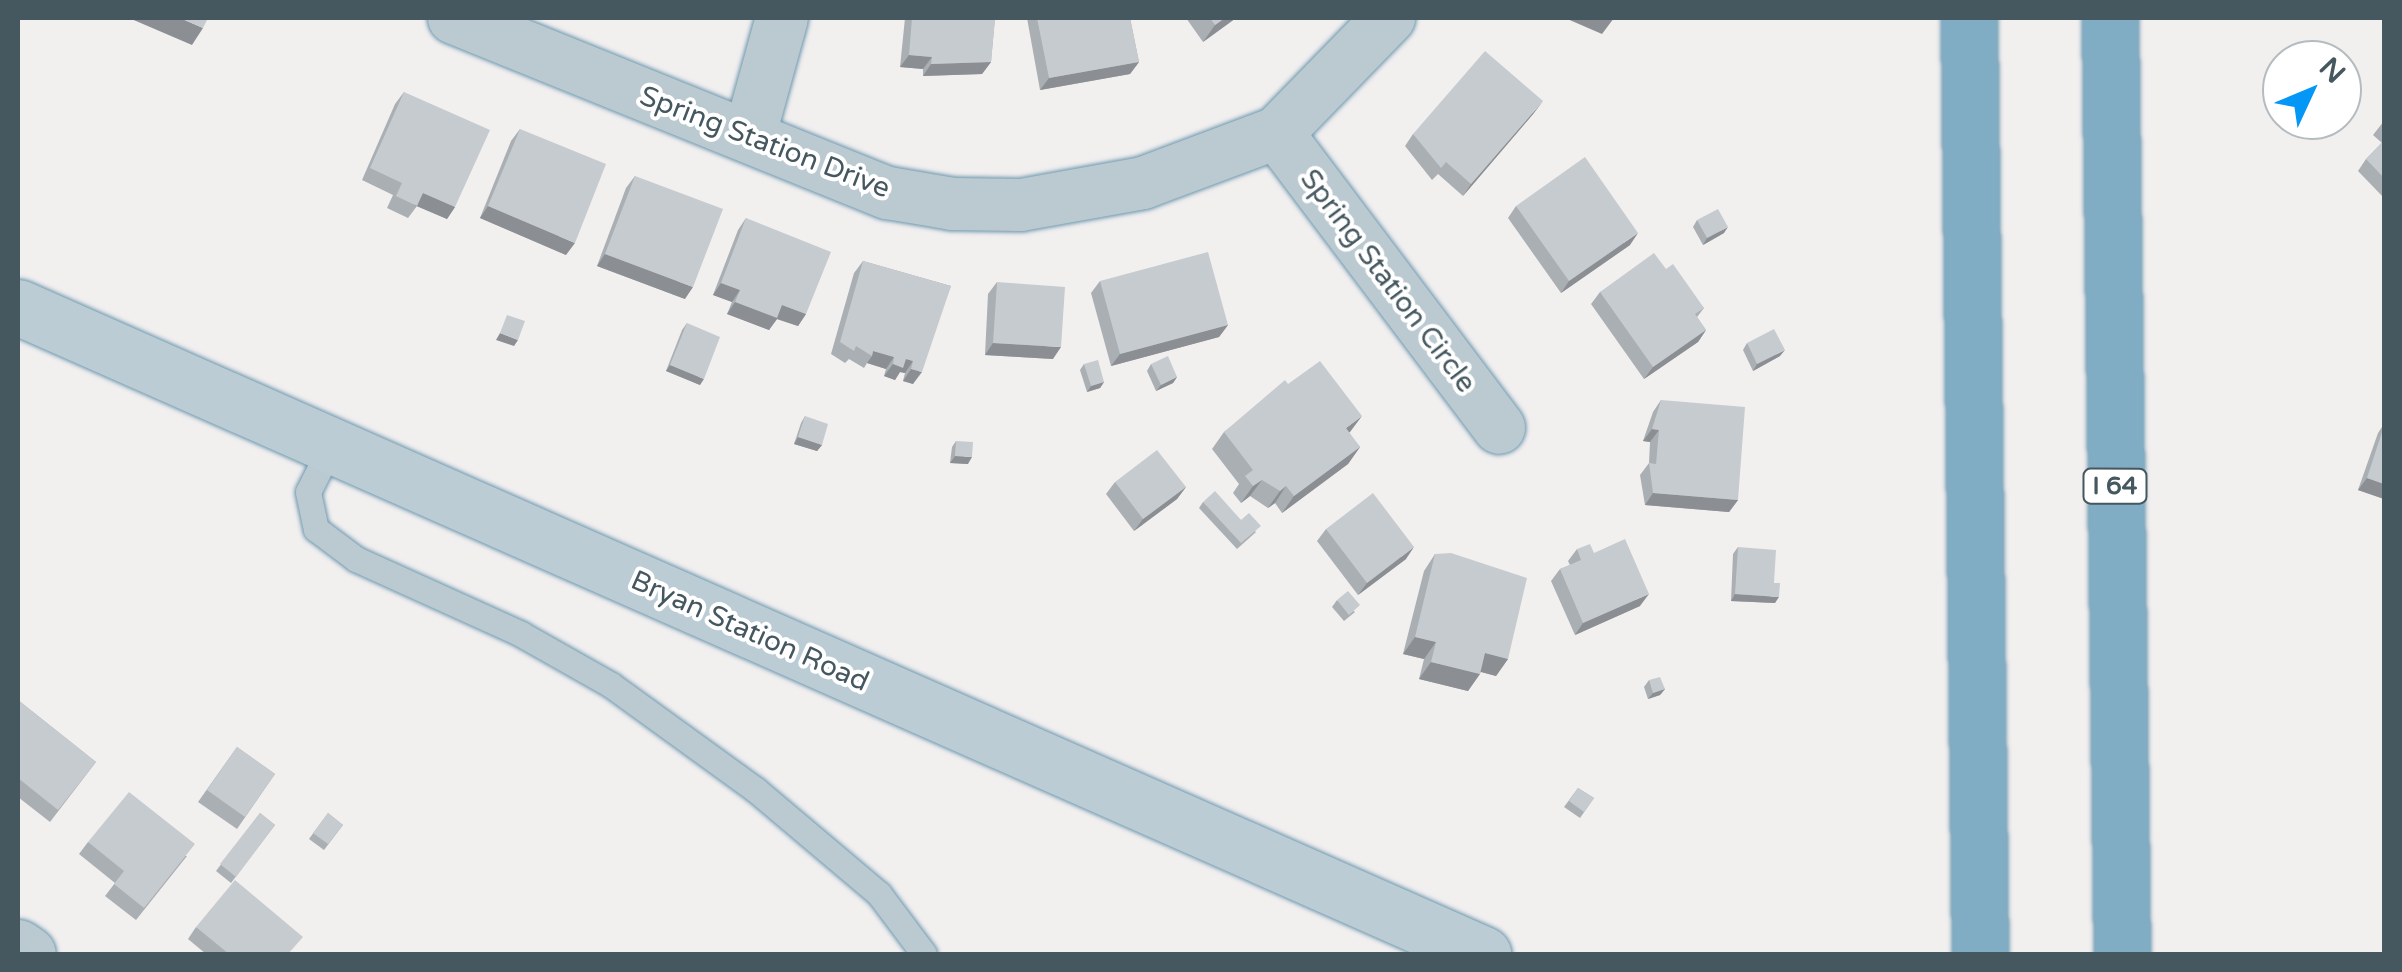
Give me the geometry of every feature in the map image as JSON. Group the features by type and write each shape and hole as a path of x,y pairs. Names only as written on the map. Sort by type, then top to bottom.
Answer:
{"highway":[{"path":"1969,18 1980,954"},
{"name":"I 64","path":"2110,18 2122,954"}],"main road":[{"name":"Bryan Station Road","path":"18,307 1484,954"}],"street":[{"name":"Spring Station Drive","path":"454,18 750,134 888,193 953,204 1020,205 1142,183 1277,133 1389,18"},
{"path":"750,134 782,18"},
{"name":"Spring Station Circle","path":"1277,133 1499,428"}],"lane":[{"path":"331,446 308,492 316,529 356,559 521,634 611,685 756,790 879,894 924,954"}],"building":[{"path":"180,18 208,18 203,28"},
{"path":"912,18 995,18 991,62 931,64 932,57 909,55"},
{"path":"1037,18 1130,18 1139,62 1049,78"},
{"path":"1485,51 1543,101 1471,184 1446,162 1441,168 1413,134"},
{"path":"404,92 490,130 455,207 423,193 417,206 396,196 402,183 370,168"},
{"path":"520,129 606,164 575,243 488,206"},
{"path":"2384,140 2384,178 2366,159"},
{"path":"1585,157 1638,233 1569,281 1516,206"},
{"path":"635,176 723,209 693,287 605,254"},
{"path":"1718,209 1728,227 1707,238 1697,220"},
{"path":"746,218 831,252 806,314 782,305 777,318 735,302 740,290 721,283"},
{"path":"1208,252 1228,325 1120,354 1100,281"},
{"path":"1654,253 1666,269 1673,264 1704,308 1695,314 1706,330 1653,367 1600,292"},
{"path":"863,261 951,286 922,372 911,369 913,361 906,359 903,368 893,364 894,357 873,351 872,356 856,346 854,351 840,342"},
{"path":"997,282 1065,287 1061,347 993,343"},
{"path":"507,315 525,321 518,340 500,333"},
{"path":"687,323 720,337 704,379 670,365"},
{"path":"1774,329 1785,350 1757,364 1747,343"},
{"path":"1168,356 1177,377 1161,385 1151,364"},
{"path":"1098,360 1104,382 1091,386 1084,364"},
{"path":"1320,361 1362,416 1346,428 1360,447 1294,496 1286,486 1280,491 1262,480 1253,486 1245,476 1253,470 1224,432 1285,380 1288,384"},
{"path":"1661,400 1745,407 1738,500 1653,493 1649,463 1656,464 1659,430 1652,429"},
{"path":"805,416 828,424 822,445 798,437"},
{"path":"2384,426 2384,484 2367,478"},
{"path":"956,441 973,442 972,457 955,456"},
{"path":"1157,450 1186,487 1143,519 1115,482"},
{"path":"1215,491 1241,520 1249,513 1261,526 1241,543 1203,502"},
{"path":"1373,493 1414,547 1367,583 1326,529"},
{"path":"1625,539 1649,594 1583,623 1560,569 1581,560 1577,549 1590,544 1594,553"},
{"path":"1738,547 1776,550 1774,583 1780,583 1779,597 1735,594"},
{"path":"1451,553 1527,578 1508,659 1485,653 1480,674 1431,662 1436,642 1415,637 1435,554"},
{"path":"1348,591 1360,605 1349,615 1337,600"},
{"path":"1660,677 1665,689 1653,693 1649,680"},
{"path":"18,700 96,762 58,810 18,778"},
{"path":"237,747 275,774 245,817 207,790"},
{"path":"1578,788 1594,798 1584,812 1569,801"},
{"path":"129,792 195,844 144,908 114,884 124,871 88,842"},
{"path":"260,813 275,825 236,877 220,864"},
{"path":"328,813 343,825 328,844 313,833"},
{"path":"235,880 303,937 288,954 229,954 196,927"}]}
